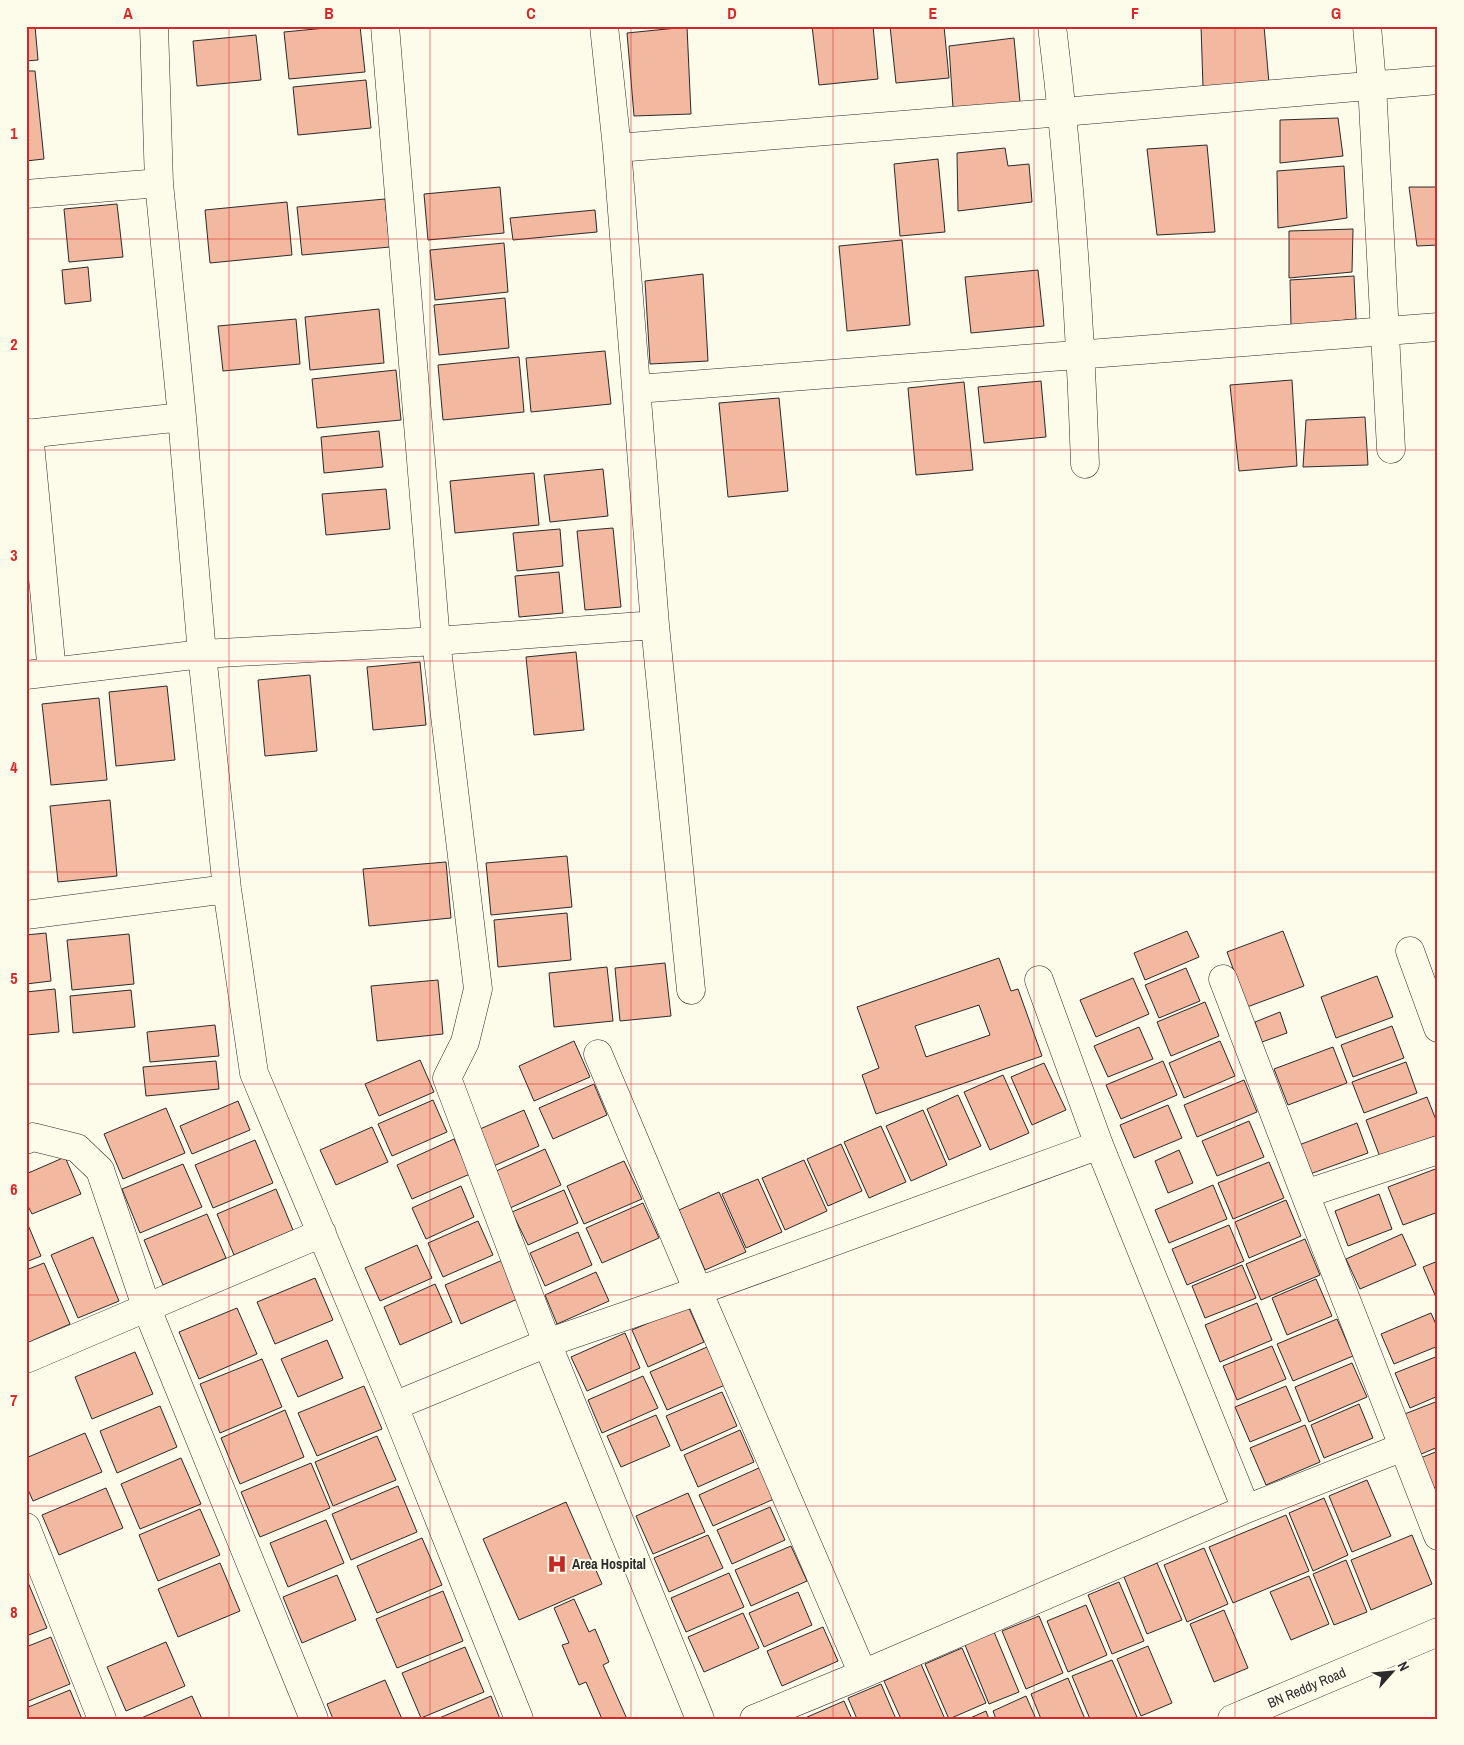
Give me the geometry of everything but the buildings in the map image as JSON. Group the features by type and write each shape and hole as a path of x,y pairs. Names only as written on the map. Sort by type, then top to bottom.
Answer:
{"street":[{"path":"154,26 159,183 182,417 202,654 227,889 254,1073 394,1406 519,1719"},
{"path":"385,26 436,641 478,989 465,1042 447,1078 547,1343 700,1719"},
{"path":"604,26 617,148 655,625 691,990"},
{"path":"1052,26 1063,112 1081,355 1084,464"},
{"path":"1368,26 1391,449"},
{"path":"617,148 1438,80"},
{"path":"26,194 159,183"},
{"path":"637,389 1438,327"},
{"path":"182,417 28,433 39,674 202,654 436,641 655,625"},
{"path":"26,915 227,889"},
{"path":"1410,951 1438,1028"},
{"path":"1223,979 1438,1536"},
{"path":"1039,980 1099,1145 1246,1509"},
{"path":"598,1054 698,1291 864,1674"},
{"path":"26,1140 33,1137 76,1148 100,1170 147,1309 314,1719"},
{"path":"394,1406 547,1343 698,1291 1099,1145"},
{"path":"1305,1194 1438,1150"},
{"path":"26,1359 322,1233"},
{"path":"754,1719 864,1674 1246,1509 1403,1447"},
{"path":"26,1528 102,1719"},
{"name":"BN Reddy Road","path":"1232,1719 1438,1632"}],"place":[{"name":"Area Hospital","path":"557,1564"}]}
